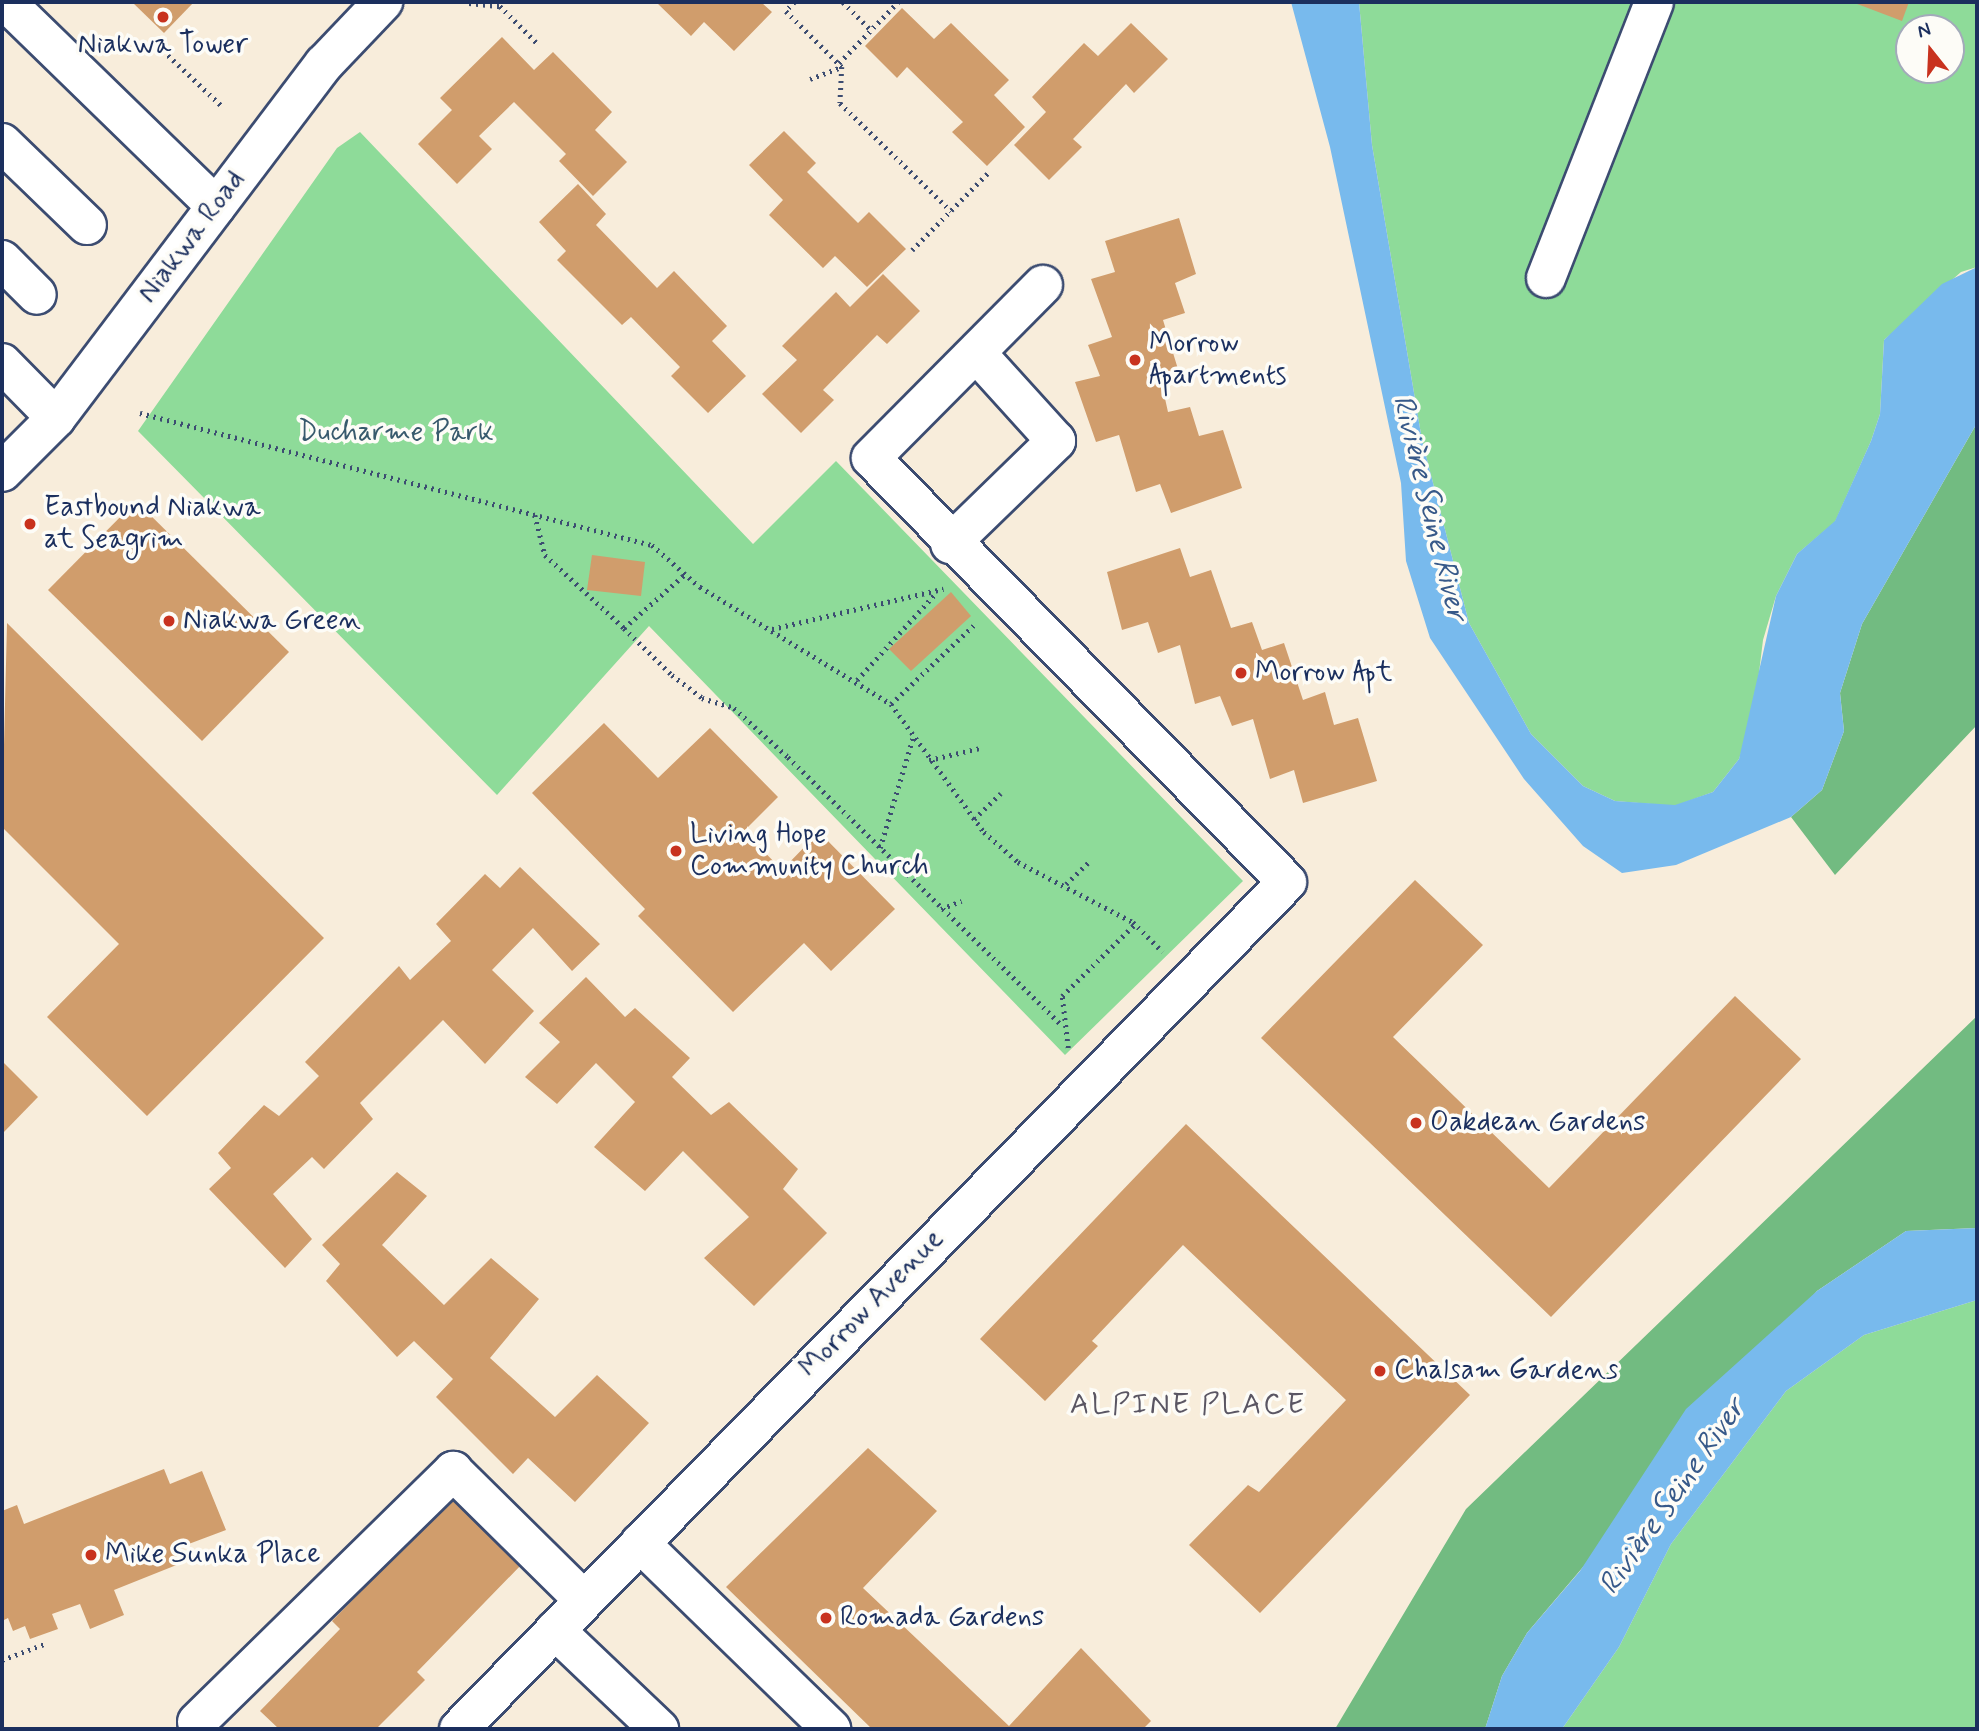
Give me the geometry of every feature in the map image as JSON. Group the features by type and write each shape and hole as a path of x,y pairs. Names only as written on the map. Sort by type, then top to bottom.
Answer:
{"street":[{"path":"6,2 216,206"},
{"name":"Niakwa Road","path":"2,472 56,418 324,64 383,2"},
{"path":"1546,278 1654,2"},
{"path":"2,143 87,225"},
{"path":"2,260 37,295"},
{"path":"977,354 1056,440 950,544 871,458 1043,285"},
{"path":"2,363 56,418"},
{"name":"Morrow Avenue","path":"458,1729 1287,882 950,544"},
{"path":"197,1727 453,1471 584,1600"},
{"path":"640,1543 831,1729"},
{"path":"555,1630 659,1729"}],"path":[{"path":"795,2 786,12 840,65 840,103 951,211"},
{"path":"843,2 871,30"},
{"path":"810,79 840,65 898,2"},
{"path":"469,3 500,6 537,43"},
{"path":"153,41 222,106"},
{"path":"912,250 989,172"},
{"path":"140,413 652,545 685,574 891,704 974,819 1018,862 1066,884 1135,924 1172,960"},
{"path":"535,515 545,555 702,698 734,708 1061,1024"},
{"path":"625,628 685,574"},
{"path":"857,681 936,593 948,584 956,593"},
{"path":"771,629 936,593"},
{"path":"891,704 981,619 972,610"},
{"path":"880,848 913,737"},
{"path":"929,760 980,748"},
{"path":"974,819 1001,793"},
{"path":"1066,884 1090,861"},
{"path":"941,909 961,901"},
{"path":"1073,1062 1061,1024 1062,996 1135,924"},
{"path":"2,1660 47,1643"}],"green space":[{"path":"1359,2 1977,2 1977,267 1961,272 1884,340 1880,414 1871,441 1835,522 1797,554 1776,596 1763,640 1754,714 1739,759 1713,792 1675,806 1615,801 1583,786 1531,734 1469,623 1422,440 1372,145"},
{"name":"Ducharme Park","path":"360,132 753,544 836,461 1243,881 1065,1055 649,626 497,795 138,431 337,148"},
{"path":"1977,423 1977,725 1835,875 1791,817 1822,790 1844,731 1840,693 1862,624"},
{"path":"1977,1016 1977,1228 1906,1231 1817,1291 1527,1633 1502,1676 1485,1729 1335,1729 1466,1509"},
{"path":"1977,1300 1977,1729 1562,1729 1619,1647 1671,1544 1786,1391 1864,1335"}],"water":[{"name":"Rivière Seine River","path":"1291,2 1359,2 1372,145 1422,440 1469,623 1531,734 1583,786 1615,801 1675,805 1713,792 1739,759 1776,596 1797,554 1835,521 1871,441 1880,414 1884,340 1942,284 1977,267 1977,423 1862,624 1840,693 1844,731 1822,790 1791,817 1676,865 1622,873 1583,846 1524,779 1430,638 1406,561 1401,483 1330,147"},
{"name":"Rivière Seine River","path":"1977,1228 1977,1300 1864,1335 1786,1391 1671,1544 1619,1647 1562,1729 1485,1729 1502,1676 1527,1633 1580,1571 1686,1409 1817,1291 1906,1231"}],"building":[{"name":"Niakwa Tower","path":"132,2 194,2 164,33"},
{"path":"656,2 761,2 772,12 734,51 704,22 691,36"},
{"path":"1852,2 1909,2 1905,14 1895,14 1895,18"},
{"path":"902,8 934,39 951,23 1009,80 994,95 1025,127 987,166 952,132 963,122 907,67 897,78 865,46"},
{"path":"1131,23 1168,59 1134,93 1126,84 1073,139 1082,147 1049,180 1014,145 1046,112 1032,97 1084,43 1098,56"},
{"path":"502,37 534,70 553,52 612,112 595,130 627,162 593,196 559,161 566,154 514,102 479,136 492,149 457,184 418,144 452,110 440,98"},
{"path":"784,131 816,163 807,172 858,223 869,212 906,249 867,287 835,256 823,268 769,215 783,200 749,165"},
{"path":"578,184 606,214 596,225 657,288 674,271 727,326 712,341 746,376 708,413 671,376 680,367 631,317 622,325 557,260 566,251 539,222"},
{"name":"Morrow Apartments","path":"1179,218 1196,274 1175,283 1185,313 1163,320 1181,379 1162,385 1168,412 1190,407 1199,436 1223,430 1242,488 1171,513 1160,484 1136,492 1119,435 1096,442 1075,382 1100,376 1088,345 1112,337 1091,279 1115,272 1105,241"},
{"path":"883,274 920,311 887,344 877,335 823,390 834,400 801,433 762,394 797,360 782,346 836,292 850,307"},
{"name":"Niakwa Green","path":"136,501 289,652 202,741 48,590"},
{"name":"Morrow Apt","path":"1180,548 1190,577 1211,570 1231,628 1252,622 1262,650 1284,643 1303,700 1325,692 1334,725 1358,718 1377,781 1303,803 1294,770 1270,779 1253,719 1232,726 1220,696 1195,704 1180,645 1158,653 1148,622 1122,630 1107,572"},
{"path":"592,555 645,562 641,596 587,590"},
{"path":"951,592 971,616 911,671 889,649"},
{"path":"7,623 324,938 147,1116 47,1017 119,944 2,827"},
{"name":"Living Hope Community Church","path":"604,723 658,778 710,728 778,797 744,831 782,870 819,832 895,909 831,971 804,943 733,1012 638,916 645,909 532,793"},
{"path":"520,867 600,944 572,971 533,928 492,970 534,1011 485,1064 443,1020 360,1103 373,1119 324,1169 312,1157 273,1194 312,1239 285,1268 209,1189 231,1168 218,1153 264,1105 279,1116 319,1076 305,1062 399,966 410,980 451,941 436,924 485,874 500,888"},
{"name":"Oakdean Gardens","path":"1415,880 1483,945 1393,1037 1549,1188 1735,996 1801,1059 1551,1317 1261,1038"},
{"path":"586,977 625,1017 635,1008 690,1058 672,1077 711,1115 729,1102 798,1169 783,1189 827,1233 754,1306 704,1258 749,1217 683,1151 645,1191 594,1147 635,1102 596,1063 557,1104 525,1077 560,1042 539,1023"},
{"path":"2,1061 38,1097 2,1134"},
{"name":"Chalsam Gardens","path":"1186,1124 1470,1395 1260,1613 1189,1545 1248,1485 1259,1492 1346,1400 1183,1245 1092,1341 1098,1346 1045,1401 980,1339"},
{"path":"397,1172 427,1196 382,1245 444,1305 491,1258 539,1299 490,1358 555,1417 597,1375 649,1423 575,1502 528,1458 513,1474 436,1397 453,1379 414,1341 397,1357 326,1281 340,1264 322,1245"},
{"name":"Romada Gardens","path":"868,1448 937,1511 863,1588 1009,1726 1081,1648 1151,1721 1143,1729 872,1729 726,1587"},
{"name":"Mike Sunka Place","path":"164,1469 170,1484 202,1471 226,1530 178,1548 184,1562 114,1590 124,1615 90,1629 80,1604 52,1614 58,1629 30,1639 25,1626 13,1631 8,1618 2,1621 2,1511 17,1505 24,1524"},
{"path":"453,1497 522,1564 417,1672 425,1680 376,1729 279,1729 260,1711 340,1629 332,1621"}],"place":[{"name":"Niakwa Tower","path":"163,17"},
{"name":"Morrow Apartments","path":"1135,360"},
{"name":"Eastbound Niakwa at Seagrim","path":"30,524"},
{"name":"Niakwa Green","path":"169,621"},
{"name":"Morrow Apt","path":"1241,673"},
{"name":"Living Hope Community Church","path":"676,851"},
{"name":"Oakdean Gardens","path":"1416,1123"},
{"name":"Chalsam Gardens","path":"1380,1371"},
{"name":"Mike Sunka Place","path":"91,1555"},
{"name":"Romada Gardens","path":"826,1618"}],"district":[{"name":"ALPINE PLACE","path":"1188,1405"}]}
